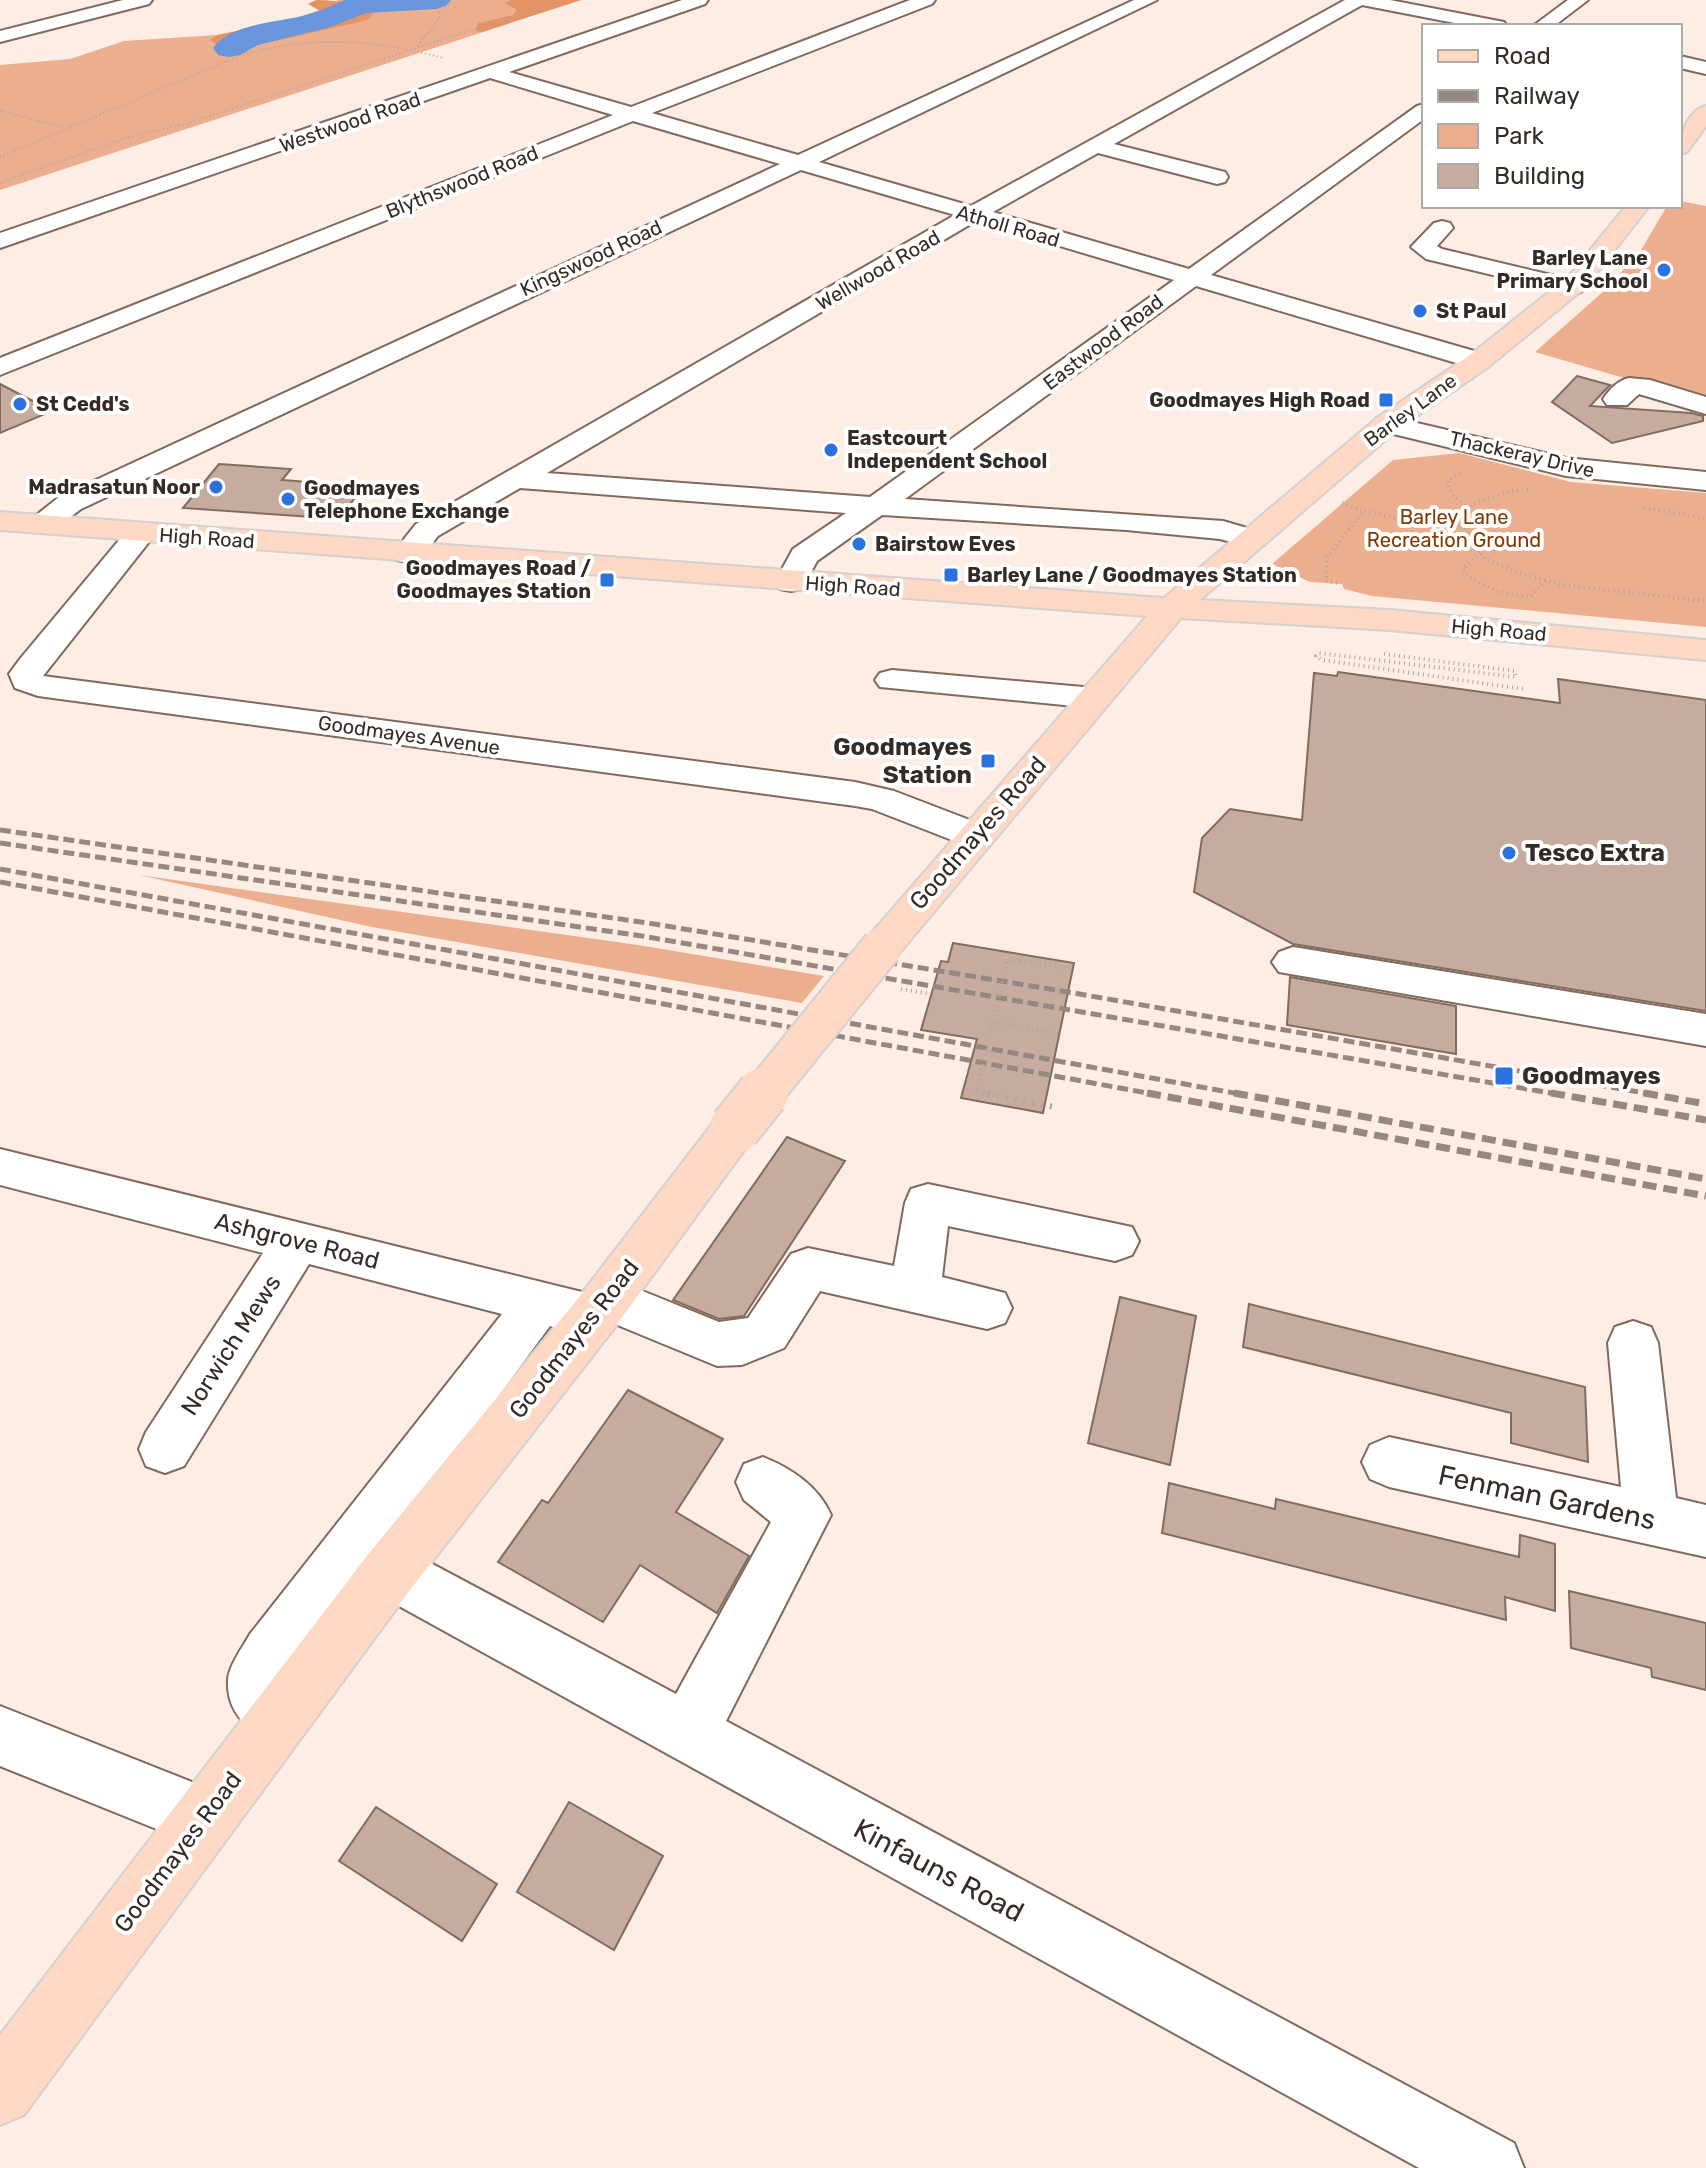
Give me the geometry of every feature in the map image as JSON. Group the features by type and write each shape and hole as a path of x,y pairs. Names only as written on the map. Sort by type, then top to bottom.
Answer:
{"main road":[{"path":"1682,145 1706,112"},
{"name":"Barley Lane","path":"1173,607 1247,560 1387,424 1479,361 1572,287 1636,208"},
{"name":"High Road","path":"0,521 791,582 1314,615 1706,650"},
{"path":"1247,560 1275,595 1314,615"},
{"name":"Goodmayes Road","path":"0,2091 390,1571 601,1307 735,1128 975,836 1173,607"}],"street":[{"path":"0,37 143,0"},
{"name":"Westwood Road","path":"0,241 699,0"},
{"name":"Blythswood Road","path":"0,367 926,0"},
{"name":"Kingswood Road","path":"39,525 70,503 1148,0"},
{"path":"1360,0 1487,24"},
{"name":"Wellwood Road","path":"408,553 427,530 971,215 1360,0"},
{"path":"1545,24 1579,0"},
{"path":"1682,62 1706,68"},
{"name":"Atholl Road","path":"492,73 1479,361"},
{"name":"Eastwood Road","path":"791,582 804,556 1078,362 1189,278 1422,111"},
{"path":"1096,146 1217,177"},
{"path":"1442,228 1423,247 1434,254 1572,287"},
{"path":"1314,314 1337,297"},
{"path":"1617,399 1629,386 1641,386 1706,406"},
{"name":"Thackeray Drive","path":"1387,424 1566,467 1706,481"},
{"path":"515,479 1202,527 1247,560"},
{"name":"Goodmayes Avenue","path":"141,533 32,666 26,674 27,681 38,686 855,794 881,799 975,836"},
{"path":"1089,539 1247,560"},
{"path":"892,680 1094,698"},
{"path":"1293,962 1706,1030"},
{"name":"Ashgrove Road","path":"0,1167 540,1302 601,1307 717,1344 742,1343 766,1333 808,1268 915,1292"},
{"path":"987,1308 915,1292 928,1203 1115,1241"},
{"name":"Norwich Mews","path":"165,1449 298,1240"},
{"path":"280,1716 261,1701 257,1679 271,1655 540,1302"},
{"path":"1633,1343 1651,1520"},
{"name":"Fenman Gardens","path":"1389,1462 1706,1531"},
{"path":"687,1734 804,1515 763,1482"},
{"name":"Kinfauns Road","path":"390,1571 1489,2168"},
{"path":"0,1736 180,1808 201,1821"}],"path":[{"path":"414,50 439,19 439,14 455,0"},
{"path":"0,183 125,138 182,125 563,0"},
{"path":"0,157 64,127 239,56 293,42 346,41 414,50 492,73"},
{"path":"0,111 64,127"},
{"path":"1469,470 1448,480 1451,494 1469,509"},
{"path":"1516,484 1528,490"},
{"path":"1463,527 1472,504 1510,491 1540,489"},
{"path":"1642,508 1706,518"},
{"path":"1337,583 1326,581 1327,557 1364,511 1409,521 1463,527 1485,559 1563,585 1706,601"},
{"path":"1480,552 1463,569 1479,582 1518,597 1530,597 1546,580"},
{"path":"1362,651 1515,671 1516,677 1319,653 1316,656 1322,660 1523,689"},
{"path":"1054,1107 976,1092 1008,959 1073,969"},
{"path":"993,1022 1059,1034"}],"green space":[{"path":"338,0 581,0 0,190 0,65 70,59 124,41 217,35 294,19 334,5"},
{"name":"Barley Lane Primary School","path":"1682,201 1706,206 1706,402 1535,352 1605,290 1641,250 1666,208 1682,208"},
{"name":"Barley Lane Recreation Ground","path":"1459,453 1571,482 1706,493 1706,627 1372,596 1344,589 1342,584 1310,582 1272,564 1393,460"},
{"path":"139,875 638,945 824,976 802,1003 372,927"}],"shaded area":[{"path":"316,0 354,4 373,13 369,19 359,22 235,50 221,48 210,40 217,35 289,21 320,11 308,4"},
{"path":"511,0 581,0 482,32 476,31 478,23 513,15 517,10 505,3"}],"water":[{"path":"344,9 356,13 312,30 287,32 265,27 311,20"}],"building":[{"path":"1577,376 1610,385 1590,406 1691,413 1703,416 1703,421 1612,443 1552,402"},
{"name":"St Cedd's","path":"0,384 52,411 0,433"},
{"name":"Goodmayes Telephone Exchange","path":"219,464 291,469 282,480 362,486 341,519 183,508"},
{"name":"Tesco Extra","path":"1338,672 1560,703 1558,679 1706,700 1706,1011 1293,944 1194,892 1202,838 1230,809 1302,820 1314,673 1337,676"},
{"path":"953,943 1074,963 1043,1113 961,1098 977,1039 921,1030 941,961 948,962"},
{"path":"1290,977 1456,1006 1456,1054 1287,1025"},
{"path":"787,1137 845,1161 744,1316 719,1319 673,1300"},
{"path":"1120,1297 1196,1316 1170,1465 1088,1443"},
{"path":"1249,1304 1585,1387 1588,1462 1511,1443 1511,1413 1243,1347"},
{"path":"628,1390 723,1439 676,1512 749,1556 717,1613 640,1565 603,1622 498,1562 542,1500 548,1503"},
{"path":"1169,1483 1275,1509 1276,1499 1519,1557 1520,1535 1555,1544 1555,1611 1505,1597 1506,1620 1162,1533"},
{"path":"1569,1591 1706,1623 1706,1690 1652,1677 1651,1668 1571,1648"},
{"path":"569,1802 663,1856 614,1950 517,1892"},
{"path":"376,1807 497,1884 462,1941 339,1861"}],"waterway":[{"path":"229,48 247,38 319,21 361,4 436,0"}],"railway":[{"path":"0,830 648,923 1068,992 1656,1095"},
{"path":"0,843 642,936 1562,1095"},
{"path":"0,869 1239,1094"},
{"path":"0,882 1158,1095"},
{"path":"1147,1093 1706,1196"},
{"path":"1234,1093 1239,1094"},
{"path":"1551,1093 1706,1120"},
{"path":"1644,1093 1706,1104"},
{"path":"1239,1094 1245,1095"},
{"path":"1239,1094 1706,1179"}],"place":[{"name":"Barley Lane Primary School","path":"1664,270"},
{"name":"St Paul","path":"1420,311"},
{"name":"Goodmayes High Road","path":"1386,400"},
{"name":"St Cedd's","path":"20,404"},
{"name":"Eastcourt Independent School","path":"831,450"},
{"name":"Madrasatun Noor","path":"216,487"},
{"name":"Goodmayes Telephone Exchange","path":"288,499"},
{"name":"Bairstow Eves","path":"859,544"},
{"name":"Barley Lane / Goodmayes Station","path":"951,575"},
{"name":"Goodmayes Road / Goodmayes Station","path":"607,580"},
{"name":"Goodmayes Station","path":"988,761"},
{"name":"Tesco Extra","path":"1509,853"},
{"name":"Goodmayes","path":"1504,1076"}]}
